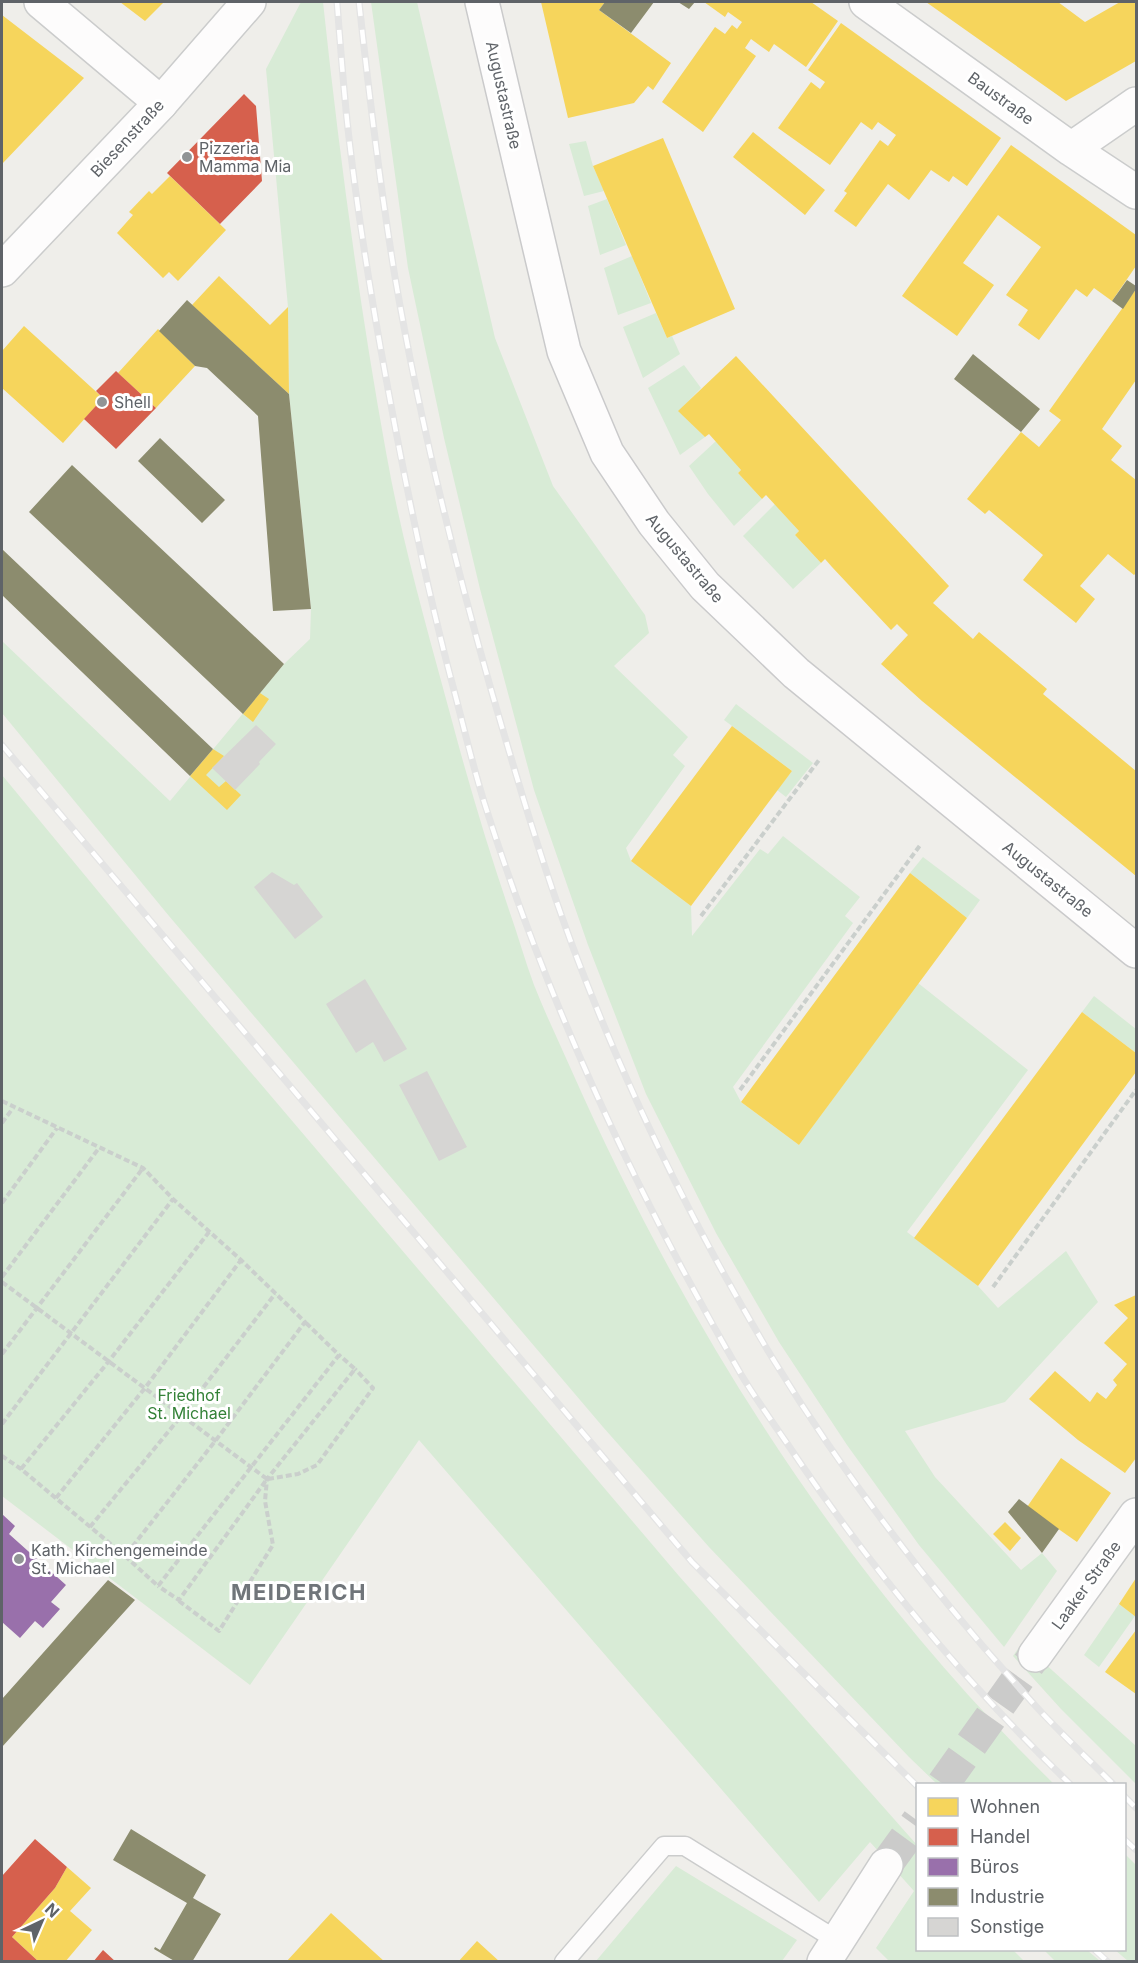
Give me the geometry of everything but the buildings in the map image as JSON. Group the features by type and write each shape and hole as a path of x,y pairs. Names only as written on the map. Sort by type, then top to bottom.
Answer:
{"street":[{"path":"41,2 161,103"},
{"name":"Biesenstraße","path":"2,270 161,103 249,2"},
{"name":"Augustastraße","path":"483,2 564,351 607,453 654,523 705,586 796,673 1137,951"},
{"name":"Baustraße","path":"866,2 1071,149 1137,192"},
{"path":"1071,149 1137,104"},
{"name":"Laaker Straße","path":"1035,1655 1137,1515"},
{"path":"831,1951 886,1865"}],"lane":[{"path":"564,1962 664,1846 685,1846 831,1951"}],"path":[{"path":"701,916 819,760"},
{"path":"740,1090 921,844"},
{"path":"993,1287 1137,1090"},
{"path":"2,1101 143,1168 373,1388 317,1465 298,1474 267,1479 2,1282"},
{"path":"2,1123 13,1108"},
{"path":"2,1203 57,1128"},
{"path":"2,1277 99,1148"},
{"path":"2,1354 143,1168"},
{"path":"2,1424 173,1199"},
{"path":"21,1469 109,1361 209,1232"},
{"path":"56,1498 145,1388 241,1260"},
{"path":"90,1527 182,1415 274,1294"},
{"path":"125,1556 305,1322"},
{"path":"158,1586 339,1355"},
{"path":"179,1600 267,1479 355,1369"},
{"path":"2,1456 56,1498 158,1586 219,1631 273,1545 265,1501 267,1479"}],"green space":[{"path":"301,2 323,2 358,284 392,486 425,621 479,816 534,985 570,1067 616,1165 666,1262 720,1357 778,1449 840,1538 907,1624 978,1706 1053,1783 936,1783 909,1757 709,1547 603,1427 169,916 2,713 2,641 170,801 284,664 310,639 311,608 289,394 288,307 266,69"},
{"path":"371,2 417,2 495,338 553,486 645,615 649,633 614,666 688,737 673,755 685,766 626,848 631,861 691,906 692,936 760,849 768,854 783,836 860,897 845,916 853,923 733,1087 741,1102 799,1145 918,983 1028,1070 907,1232 978,1286 998,1308 1066,1251 1098,1302 1005,1402 905,1431 935,1477 1021,1570 1042,1553 1057,1571 1004,1647 919,1545 847,1445 779,1342 716,1233 646,1094 588,945 534,790 480,589 444,438 408,268"},
{"path":"586,141 593,166 604,191 584,196 569,144"},
{"path":"607,199 626,245 600,255 588,206"},
{"path":"632,256 651,303 618,315 604,268"},
{"path":"656,313 667,338 672,336 680,354 643,378 623,327"},
{"path":"684,365 701,388 679,411 705,437 680,455 648,388"},
{"path":"716,441 741,470 738,473 762,499 734,526 689,466"},
{"path":"775,504 799,531 795,535 821,563 793,589 743,536"},
{"path":"736,704 813,763 786,797 777,790 792,771 724,720"},
{"name":"Friedhof St. Michael","path":"2,775 140,942 679,1576 916,1844 916,1951 1014,1951 1024,1961 889,1961 876,1948 914,1891 870,1842 819,1902 419,1440 250,1685 2,1496"},
{"path":"923,857 980,900 967,918 910,873"},
{"path":"1094,996 1136,1029 1136,1053 1082,1012"},
{"path":"1119,1604 1135,1616 1099,1667 1084,1655"},
{"path":"1022,1643 1136,1746 1136,1784 1061,1709 1013,1656"},
{"path":"1126,1855 1136,1865 1136,1961 1128,1961 1116,1951 1126,1951"},
{"path":"676,1866 797,1940 782,1961 596,1961"},
{"path":"1045,1951 1088,1951 1100,1961 1055,1961"}],"tunnel":[{"path":"944,1783 1035,1655"},
{"path":"886,1865 916,1824"}],"railway":[{"path":"337,2 347,120 362,233 388,389 423,564 482,794 511,882 567,1028 667,1240 755,1397 859,1545 925,1628 996,1708 1069,1783"},
{"path":"359,2 384,209 395,277 415,382 450,538 492,693 542,859 597,1009 642,1112 691,1213 745,1311 803,1406 899,1543 969,1630 1043,1714 1112,1783"},
{"path":"2,745 692,1562 916,1785"},
{"path":"1126,1798 1136,1808"},
{"path":"1126,1841 1136,1850"},
{"path":"1096,1951 1108,1962"}],"place":[{"name":"Pizzeria Mamma Mia","path":"187,157"},
{"name":"Shell","path":"102,402"},
{"name":"Kath. Kirchengemeinde St. Michael","path":"19,1559"}],"district":[{"name":"MEIDERICH","path":"299,1592"}]}
